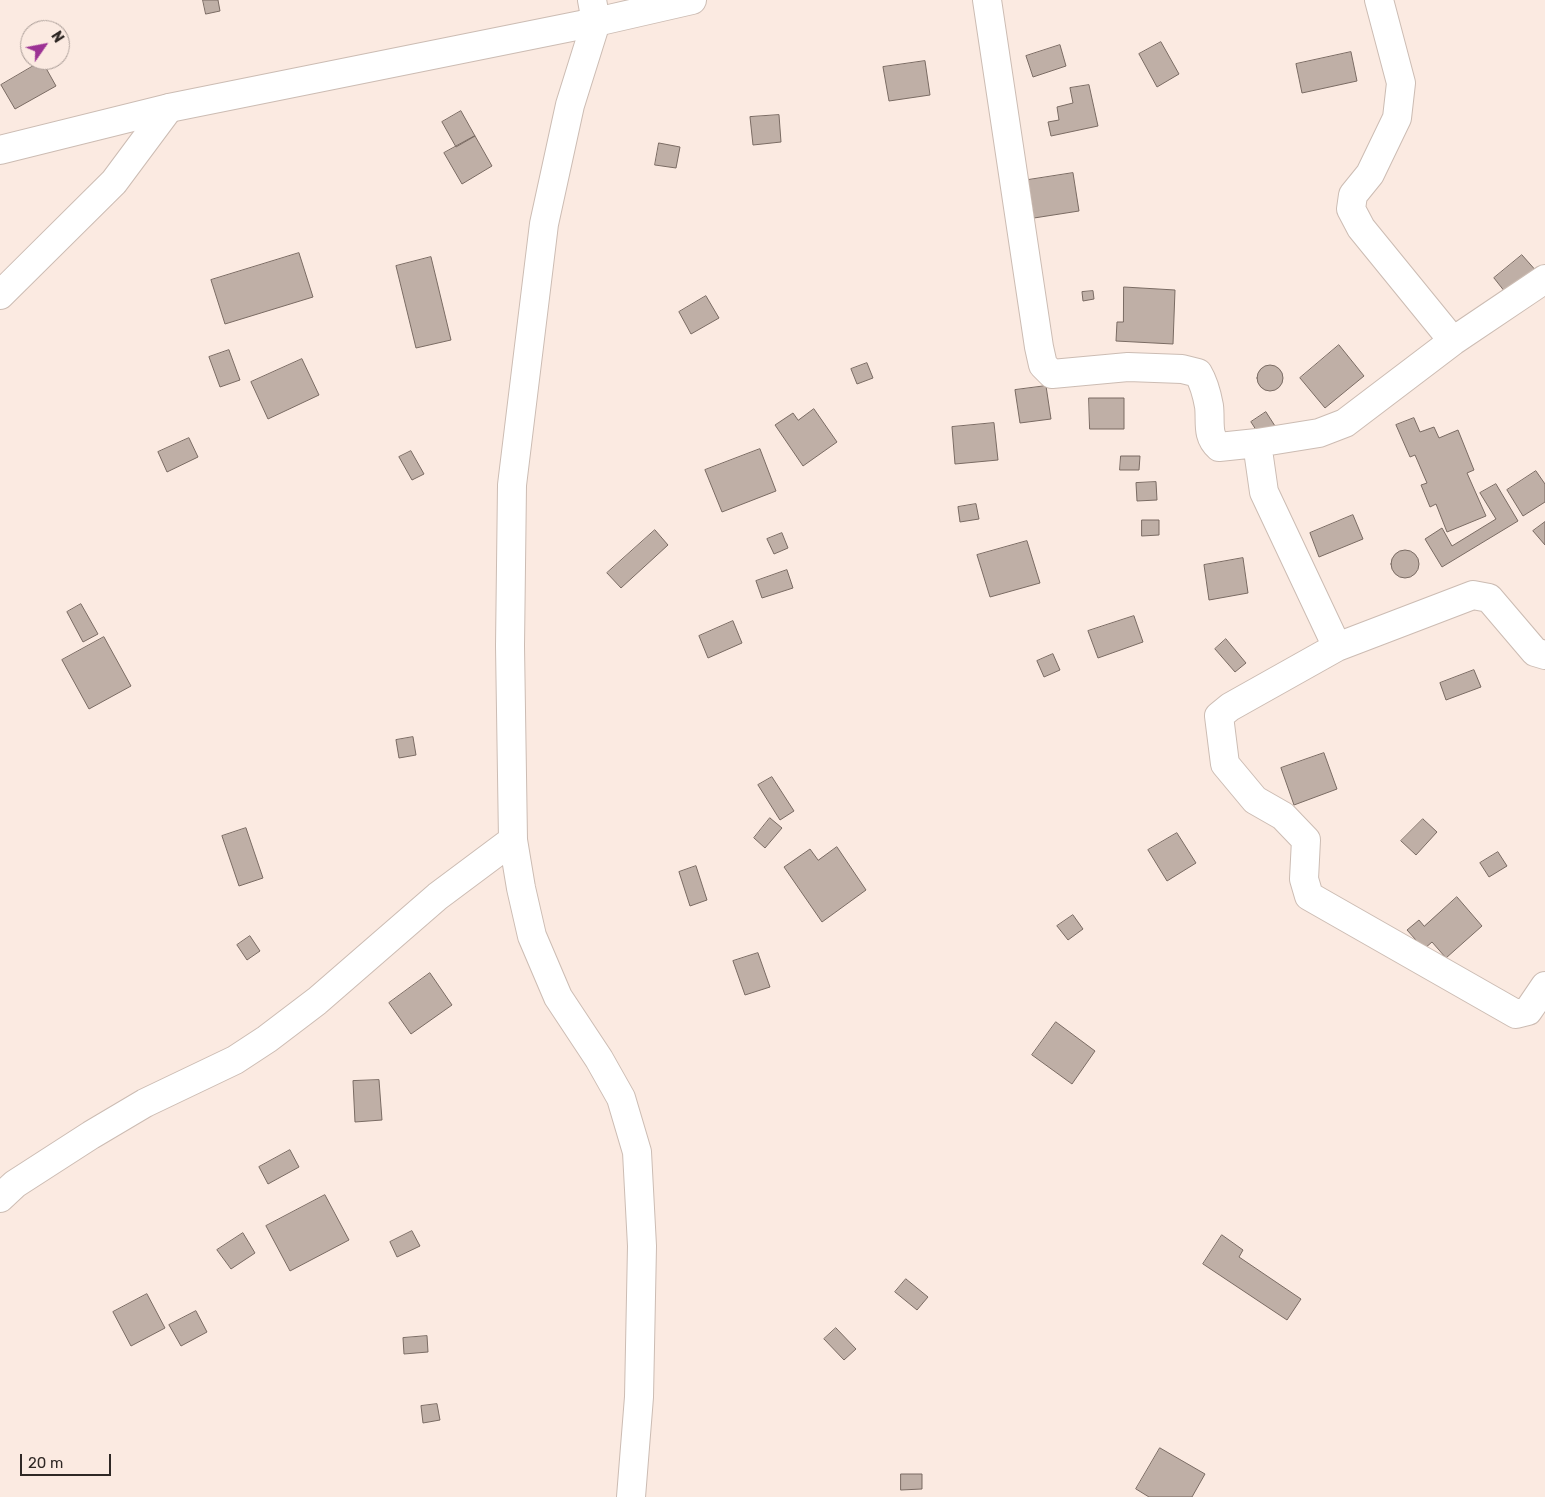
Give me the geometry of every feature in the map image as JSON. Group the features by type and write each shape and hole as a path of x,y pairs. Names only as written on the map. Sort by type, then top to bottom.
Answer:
{"street":[{"path":"0,150 169,108 594,11 692,0"},
{"path":"987,0 1043,365 1052,374 1128,367 1182,370 1198,373 1203,382 1209,407 1210,433 1213,442 1219,447 1319,433 1345,423 1453,341 1545,279"},
{"path":"1380,0 1401,83 1397,118 1370,174 1353,195 1351,209 1361,228 1453,341"},
{"path":"594,11 570,105 544,224 512,485 510,646 513,840 532,936 558,996 599,1059 621,1098 637,1152 642,1256 639,1397 631,1497"},
{"path":"0,295 114,182 169,108"},
{"path":"1257,443 1264,492 1337,647"},
{"path":"1545,655 1536,652 1489,598 1473,595 1337,647 1230,707 1219,716 1225,764 1255,800 1283,816 1306,840 1304,879 1309,896 1516,1014 1528,1011 1545,986"},
{"path":"0,1198 15,1184 99,1130 145,1103 235,1060 267,1039 318,1001 438,896 513,840"}],"building":[{"path":"203,0 218,0 220,11 206,14"},
{"path":"1161,42 1179,74 1157,87 1139,54"},
{"path":"1060,45 1066,66 1033,77 1026,56"},
{"path":"1351,52 1357,81 1302,93 1296,64"},
{"path":"925,61 930,95 889,101 883,67"},
{"path":"27,70 47,70 56,86 15,109 1,85"},
{"path":"1089,85 1098,126 1051,136 1048,122 1059,120 1057,107 1073,103 1070,88"},
{"path":"461,111 475,136 456,147 442,122"},
{"path":"779,115 781,142 753,145 750,117"},
{"path":"475,136 492,166 462,184 444,153"},
{"path":"659,143 680,147 676,168 655,165"},
{"path":"1073,173 1079,211 1034,218 1028,180"},
{"path":"299,253 313,297 225,324 211,280"},
{"path":"1522,255 1538,273 1509,297 1494,278"},
{"path":"431,257 451,340 416,348 396,266"},
{"path":"1124,287 1175,290 1173,344 1116,341 1117,322 1123,322"},
{"path":"1093,291 1094,299 1083,301 1082,292"},
{"path":"706,296 719,318 691,334 679,312"},
{"path":"1339,345 1364,376 1325,408 1300,378"},
{"path":"229,350 240,380 220,387 209,357"},
{"path":"302,359 319,395 268,419 251,382"},
{"path":"867,363 873,378 857,384 851,369"},
{"path":"1270,365 1280,368 1283,378 1280,388 1270,391 1260,388 1257,378 1260,368"},
{"path":"1046,386 1051,419 1020,423 1015,390"},
{"path":"1089,398 1124,398 1124,429 1090,429"},
{"path":"814,409 837,442 803,466 775,425 793,413 798,420"},
{"path":"1266,412 1275,426 1260,436 1251,422"},
{"path":"1414,418 1420,432 1434,427 1439,438 1458,430 1474,470 1467,473 1486,516 1447,532 1436,504 1430,507 1421,485 1427,483 1415,455 1410,457 1396,425"},
{"path":"994,423 998,460 955,464 952,427"},
{"path":"189,438 198,457 167,472 158,452"},
{"path":"760,449 776,491 722,512 705,470"},
{"path":"411,451 424,474 412,480 399,457"},
{"path":"1121,456 1140,456 1139,470 1120,470"},
{"path":"1536,471 1545,484 1545,502 1523,516 1507,490"},
{"path":"1156,482 1157,500 1137,501 1136,483"},
{"path":"1496,484 1518,521 1442,567 1425,539 1442,528 1452,546 1496,519 1480,493"},
{"path":"976,504 979,519 960,522 958,507"},
{"path":"1353,515 1363,539 1319,557 1310,533"},
{"path":"1142,520 1159,520 1159,535 1142,536"},
{"path":"1545,522 1545,545 1533,531"},
{"path":"655,530 668,545 621,588 607,573"},
{"path":"782,533 788,548 774,554 767,539"},
{"path":"1027,541 1040,583 990,597 977,555"},
{"path":"1405,550 1415,554 1419,564 1415,574 1405,578 1395,574 1391,564 1395,554"},
{"path":"1243,558 1248,593 1209,600 1204,565"},
{"path":"787,570 793,588 762,598 756,581"},
{"path":"81,604 98,634 83,642 67,612"},
{"path":"1134,616 1143,642 1098,658 1088,631"},
{"path":"733,621 742,643 708,658 699,636"},
{"path":"104,637 131,686 89,709 62,660"},
{"path":"1226,639 1246,663 1235,672 1215,649"},
{"path":"1053,654 1060,670 1044,677 1037,661"},
{"path":"1474,670 1481,687 1446,700 1440,683"},
{"path":"413,737 416,755 399,758 396,740"},
{"path":"1324,753 1337,789 1294,805 1281,768"},
{"path":"772,777 794,811 780,820 758,785"},
{"path":"770,818 782,828 765,848 754,838"},
{"path":"1423,819 1437,832 1416,855 1401,841"},
{"path":"246,828 263,878 239,886 222,836"},
{"path":"1177,833 1196,863 1167,881 1148,850"},
{"path":"837,847 866,890 822,922 784,867 810,849 818,860"},
{"path":"1498,852 1507,866 1489,877 1480,863"},
{"path":"696,866 707,900 690,906 679,872"},
{"path":"1457,897 1482,926 1446,958 1432,942 1424,949 1407,930 1419,920 1424,926"},
{"path":"1073,915 1083,929 1068,940 1057,926"},
{"path":"250,936 260,951 247,960 237,945"},
{"path":"758,953 770,987 745,995 733,961"},
{"path":"430,973 452,1005 411,1034 389,1003"},
{"path":"1056,1022 1095,1051 1072,1084 1032,1055"},
{"path":"379,1080 382,1120 355,1122 353,1081"},
{"path":"290,1150 299,1167 268,1184 259,1167"},
{"path":"325,1195 349,1240 290,1271 266,1226"},
{"path":"412,1231 420,1246 397,1257 390,1242"},
{"path":"243,1233 255,1253 231,1269 217,1250"},
{"path":"1222,1235 1243,1250 1239,1257 1301,1299 1287,1320 1203,1264"},
{"path":"906,1279 928,1297 917,1310 895,1292"},
{"path":"147,1294 165,1328 131,1346 113,1312"},
{"path":"196,1311 207,1332 181,1346 169,1325"},
{"path":"836,1328 856,1349 844,1360 824,1339"},
{"path":"427,1336 428,1352 404,1354 403,1338"},
{"path":"437,1404 440,1420 423,1423 421,1406"},
{"path":"1160,1448 1205,1474 1192,1497 1149,1497 1136,1489"},
{"path":"901,1474 922,1474 922,1489 901,1490"}]}
